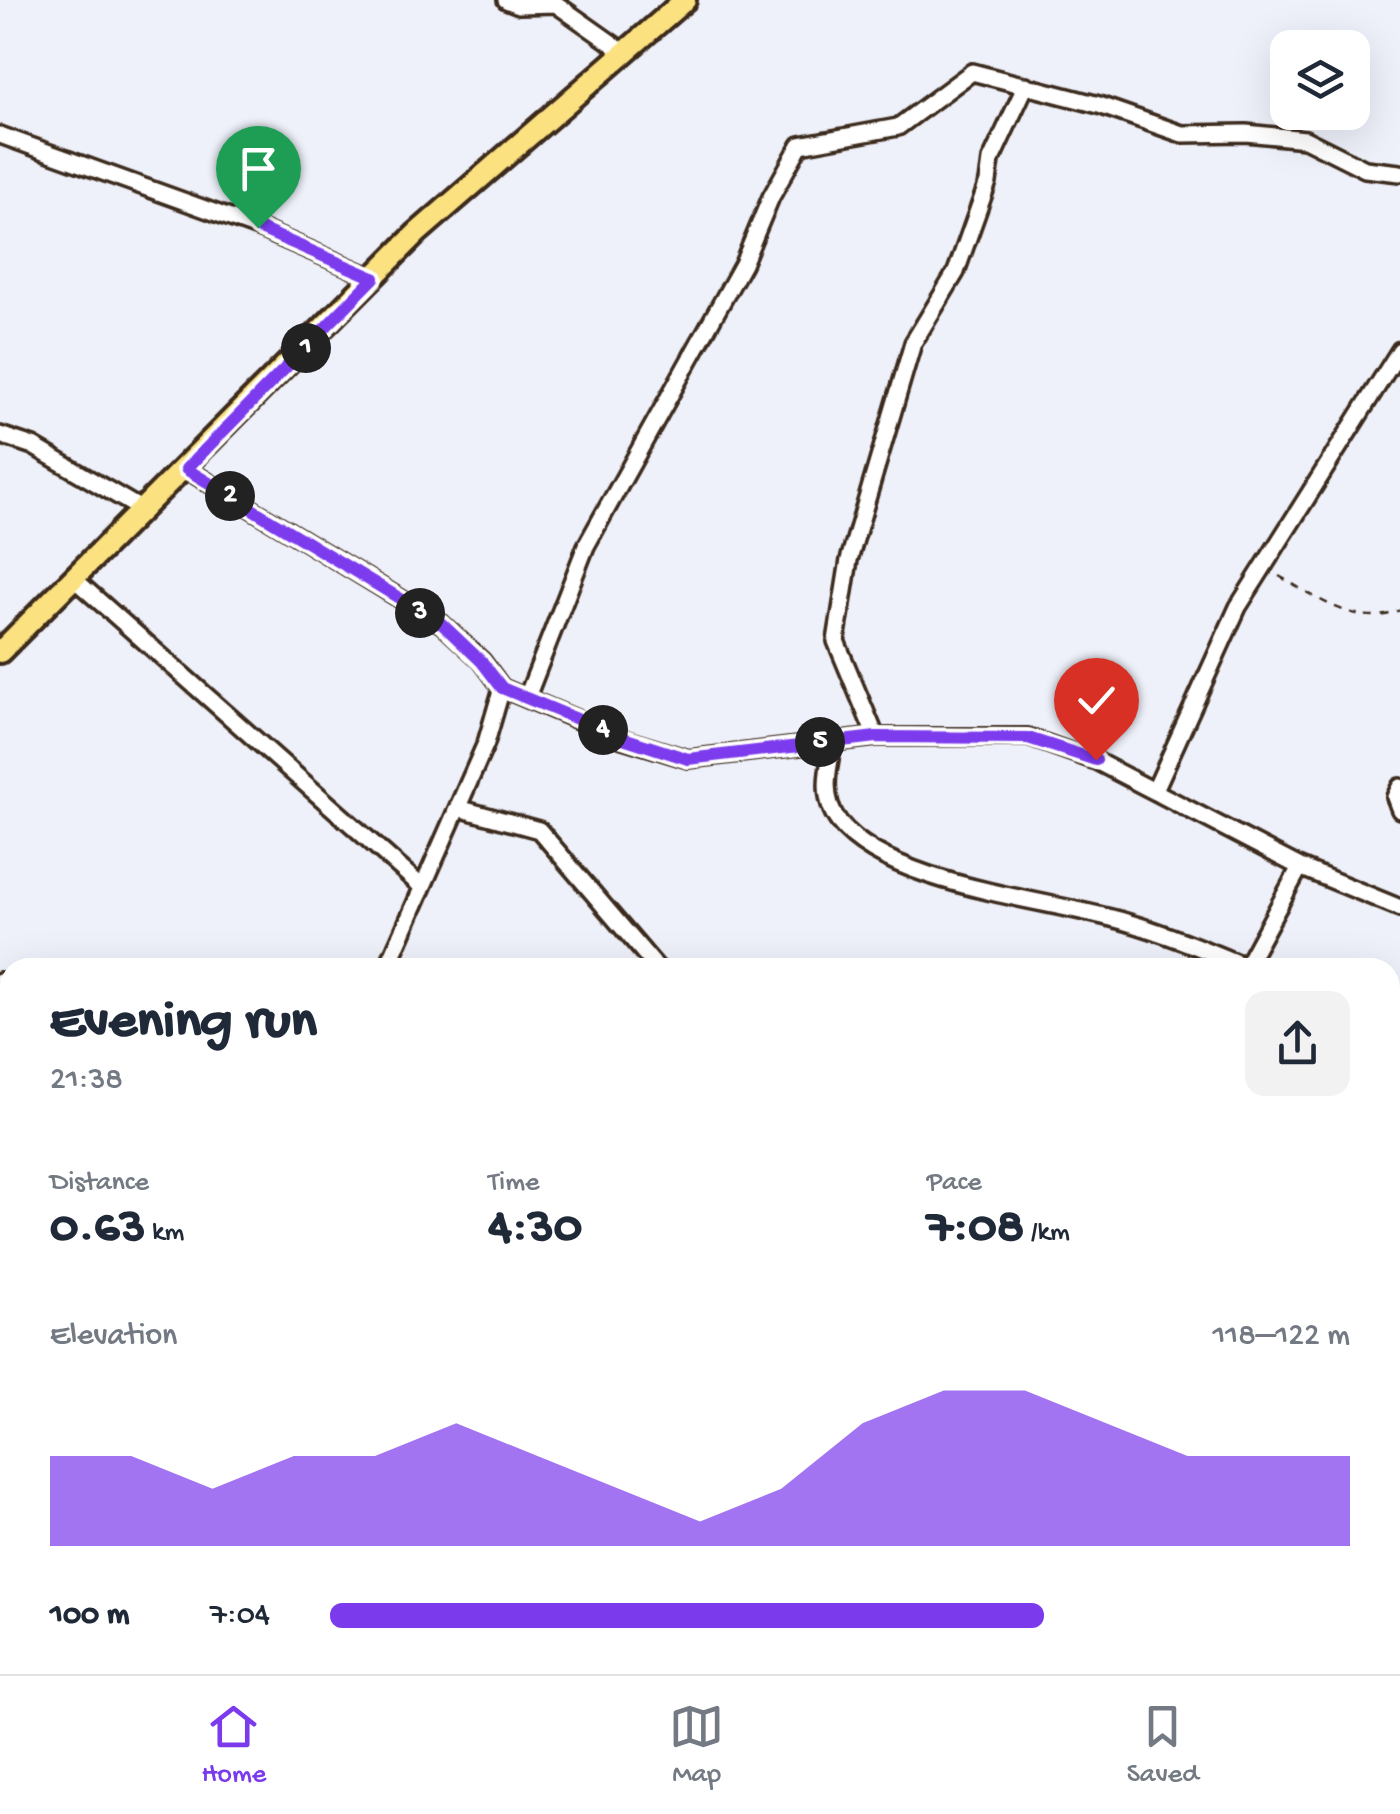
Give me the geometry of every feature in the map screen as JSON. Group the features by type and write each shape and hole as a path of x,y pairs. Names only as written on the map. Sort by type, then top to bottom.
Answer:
{"main road":[{"path":"0,652 417,234 686,0"}],"street":[{"path":"506,0 519,5 556,4 624,52"},
{"path":"527,697 586,546 743,264 771,197 800,145 898,127 972,72 1182,134 1246,133 1305,139 1364,169 1400,174"},
{"path":"876,737 836,641 848,560 913,343 956,272 988,182 991,160 1026,85"},
{"path":"0,136 258,228 374,278"},
{"path":"1155,790 1223,637 1263,566 1400,350"},
{"path":"0,435 32,446 144,511"},
{"path":"186,469 442,624 482,662 502,688 623,738 688,759 876,737 1028,738 1056,744 1155,790 1300,867 1400,908"},
{"path":"73,578 422,888"},
{"path":"390,958 458,808 502,688"},
{"path":"834,740 826,775 828,802 839,822 867,847 976,889 1029,896 1126,922 1224,958"},
{"path":"1400,788 1396,796 1400,810"},
{"path":"458,808 539,830 648,958"},
{"path":"1253,958 1300,867"}],"path":[{"path":"1263,566 1360,617 1382,619 1400,610"}],"route":[{"path":"258,228 374,278 186,469 442,624 482,662 502,688 623,738 688,759 876,737 1028,738 1096,760"}]}
